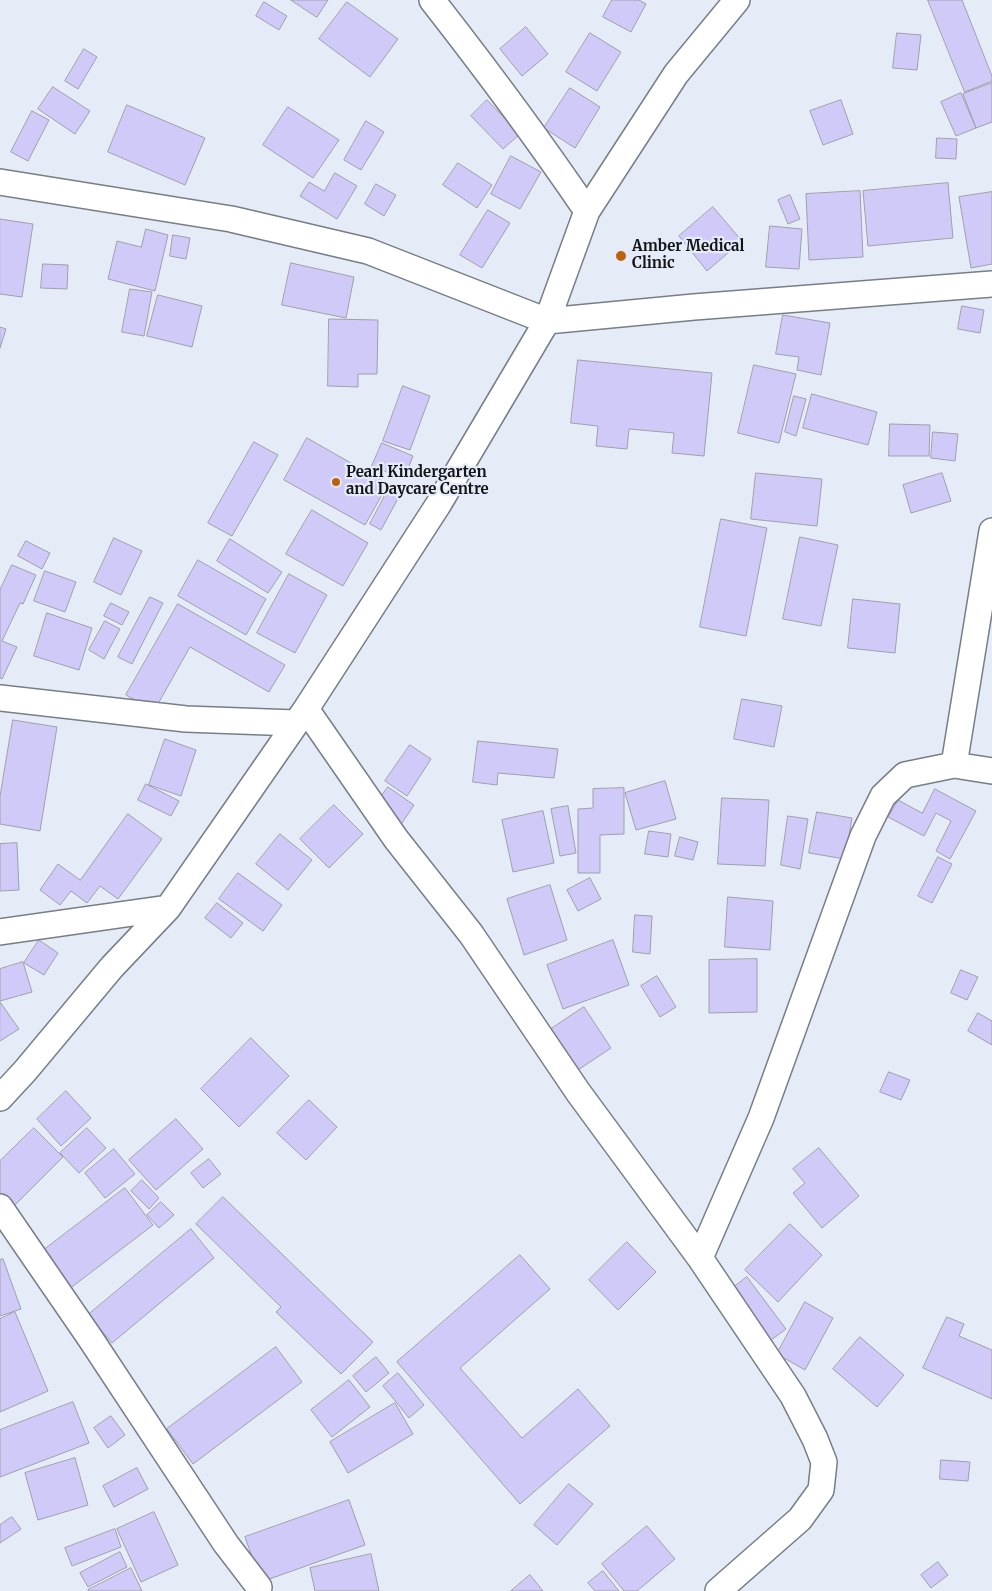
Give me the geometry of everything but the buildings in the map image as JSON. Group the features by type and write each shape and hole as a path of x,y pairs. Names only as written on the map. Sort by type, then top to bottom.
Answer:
{"street":[{"path":"432,0 494,80 587,211"},
{"path":"0,1098 112,967 168,908 300,716 438,505 548,321 587,211 676,74 737,0"},
{"path":"0,182 231,219 368,251 548,321 694,307 992,284"},
{"path":"954,765 992,531"},
{"path":"0,698 186,719 300,716"},
{"path":"300,716 471,934 578,1092 700,1258 793,1396 824,1462 821,1490 800,1519 718,1591"},
{"path":"700,1258 761,1118 863,836 883,796 905,775 954,765 992,771"},
{"path":"0,932 168,908"},
{"path":"0,1207 90,1338 226,1544 259,1586"}],"place":[{"name":"Amber Medical Clinic","path":"621,256"},
{"name":"Pearl Kindergarten and Daycare Centre","path":"336,482"}]}
